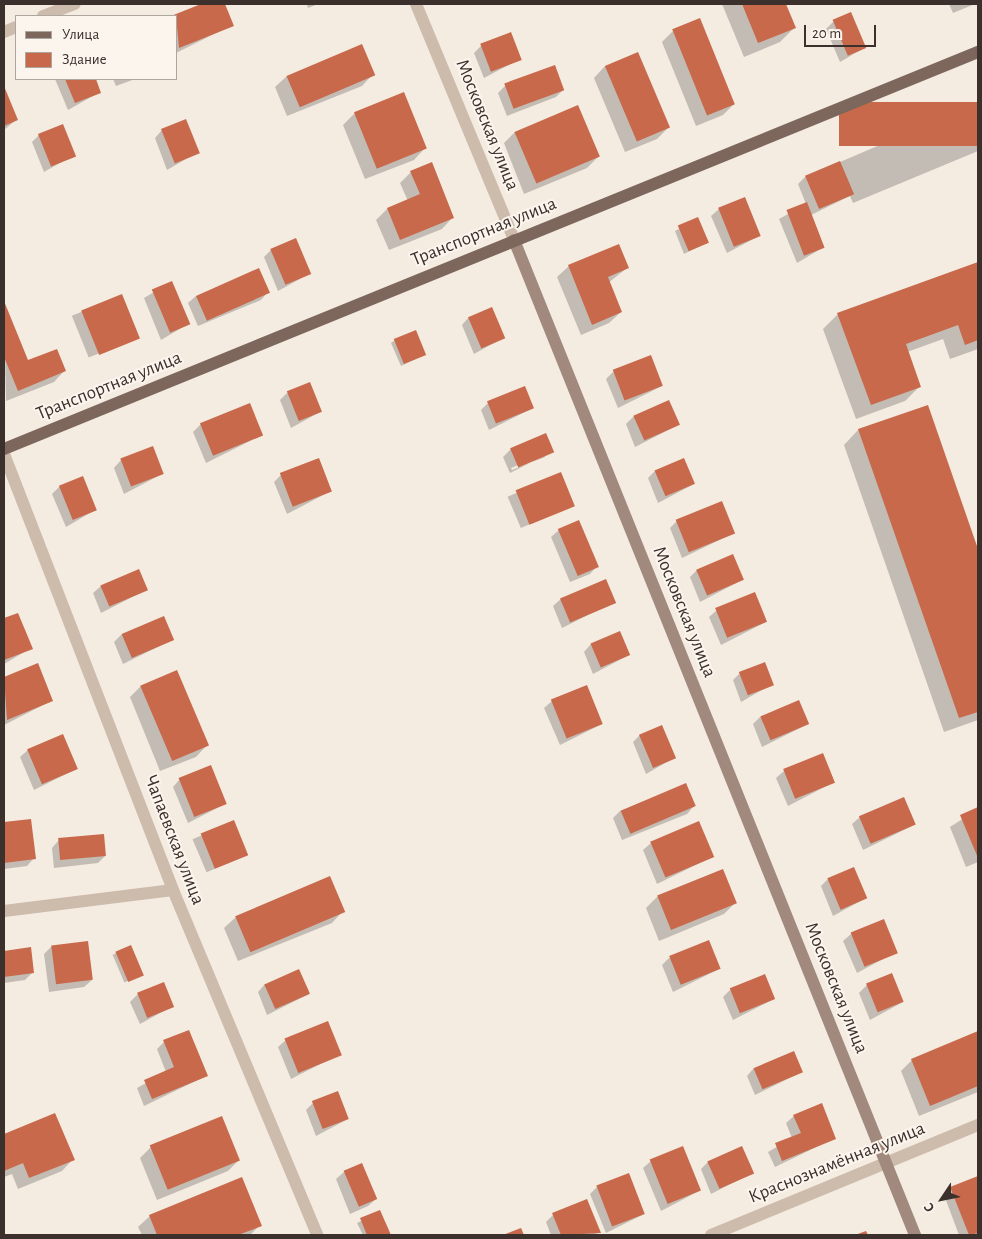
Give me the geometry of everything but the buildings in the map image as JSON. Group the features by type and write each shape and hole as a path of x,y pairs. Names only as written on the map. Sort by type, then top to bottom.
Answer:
{"main road":[{"name":"Транспортная улица","path":"4,449 978,52"},
{"name":"Московская улица","path":"514,240 915,1235"}],"street":[{"path":"46,15 75,4"},
{"name":"Московская улица","path":"416,4 514,240"},
{"name":"Чапаевская улица","path":"4,454 172,890 317,1235"},
{"path":"4,910 172,890"},
{"name":"Краснознамённая улица","path":"711,1235 978,1125"}]}
